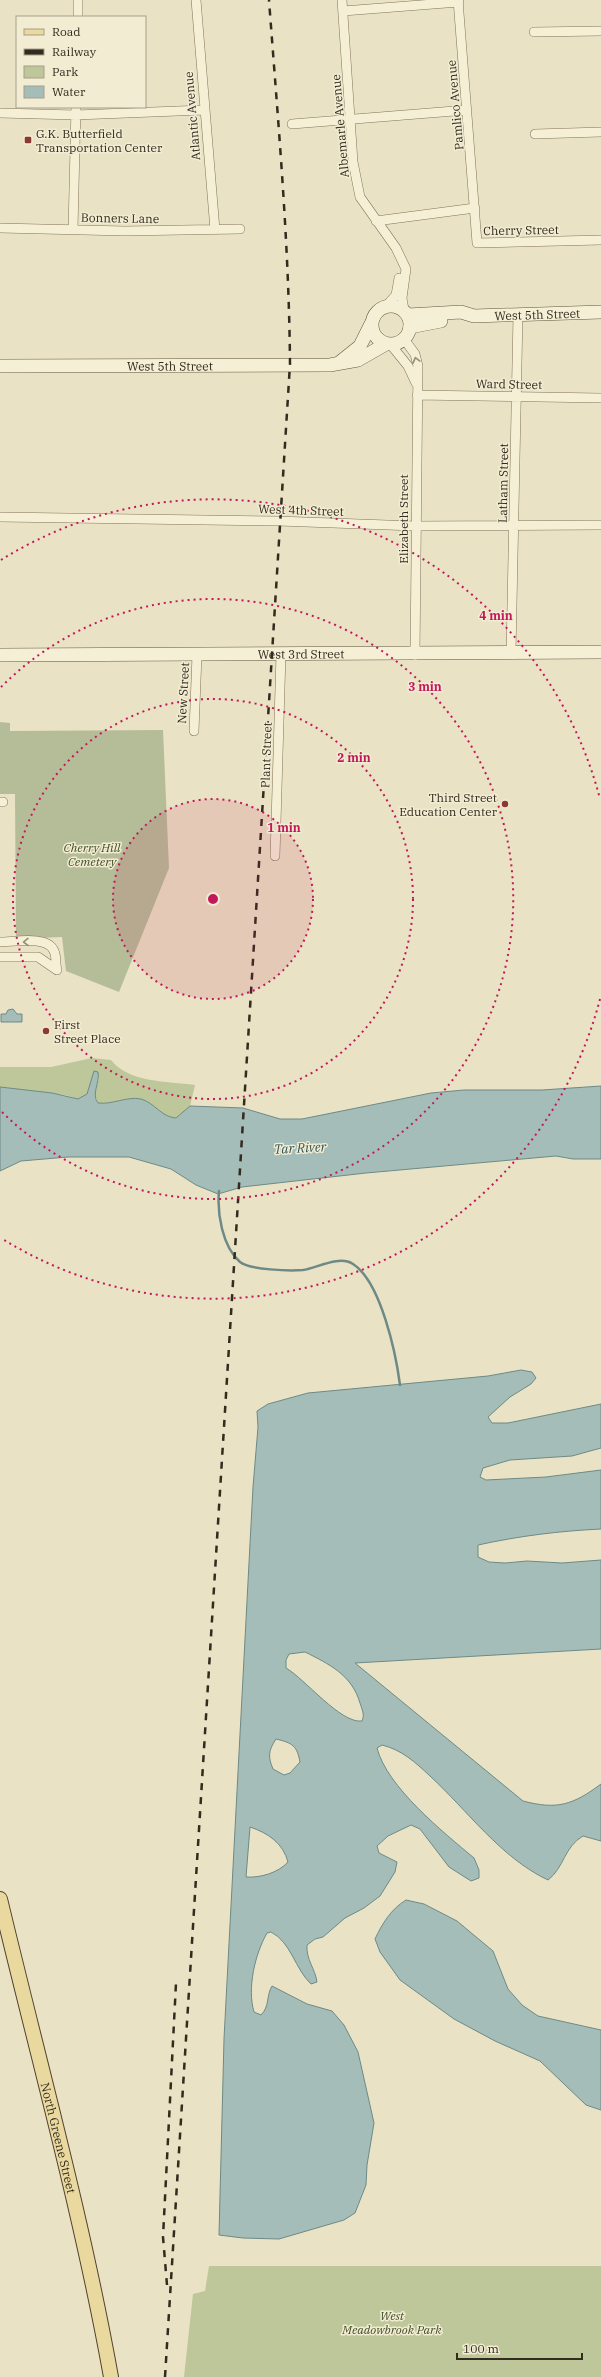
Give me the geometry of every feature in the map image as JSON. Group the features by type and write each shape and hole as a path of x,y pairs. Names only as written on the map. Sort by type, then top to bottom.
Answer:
{"main road":[{"path":"339,364 360,346 376,313 386,306 399,307 407,323 389,344 375,337 371,324"},
{"name":"West 5th Street","path":"407,323 460,321 474,316 601,312"},
{"name":"West 5th Street","path":"0,366 339,364 358,360 389,344"},
{"name":"West 3rd Street","path":"0,655 415,655 601,652"},
{"name":"North Greene Street","path":"0,1899 74,2205 101,2323 111,2377"}],"street":[{"path":"78,0 78,16"},
{"name":"Atlantic Avenue","path":"196,0 203,110 214,230"},
{"name":"Albemarle Avenue","path":"342,0 353,162 360,197 396,248 406,269 402,298 407,323"},
{"path":"342,11 459,1"},
{"name":"Pamlico Avenue","path":"459,1 475,208"},
{"path":"534,32 601,31"},
{"path":"0,113 203,110"},
{"path":"292,124 467,110"},
{"path":"73,229 76,111"},
{"path":"535,134 601,132"},
{"path":"376,221 475,208"},
{"name":"Cherry Street","path":"475,208 477,242 601,240"},
{"name":"Bonners Lane","path":"0,228 240,229"},
{"path":"386,306 396,295 402,261"},
{"name":"Latham Street","path":"511,653 518,315"},
{"name":"Elizabeth Street","path":"407,323 416,360 417,384 415,655"},
{"name":"Elizabeth Street","path":"389,344 408,366 417,384"},
{"name":"Ward Street","path":"417,396 601,398"},
{"name":"West 4th Street","path":"0,517 278,521 415,526 601,525"},
{"name":"Plant Street","path":"275,856 281,654"},
{"name":"New Street","path":"194,732 197,655"},
{"path":"0,942 43,942 54,951 57,970 40,959 0,957 0,953"},
{"path":"40,959 51,947"}],"green space":[{"name":"Cherry Hill Cemetery","path":"0,722 10,723 10,731 163,730 169,868 119,992 66,971 62,937 16,939 15,794 0,794"},
{"path":"92,1058 111,1060 119,1068 128,1073 149,1080 195,1085 190,1106 176,1118 162,1113 146,1101 136,1098 109,1103 98,1103 95,1094 99,1077 91,1081 87,1094 78,1099 65,1095 0,1087 0,1067 51,1067"},
{"name":"West Meadowbrook Park","path":"209,2266 601,2266 601,2377 184,2377 193,2294 205,2291"}],"water":[{"path":"13,1009 17,1014 22,1014 22,1022 1,1022 1,1014 6,1014 8,1010"},
{"name":"Tar River","path":"94,1071 98,1072 95,1096 98,1103 109,1103 136,1098 146,1101 166,1115 176,1118 190,1106 243,1108 280,1119 302,1119 431,1093 464,1090 542,1090 601,1086 601,1159 573,1159 556,1156 366,1173 242,1187 218,1194 196,1185 171,1169 129,1157 68,1157 21,1161 0,1171 0,1087 52,1093 78,1099 87,1094"},
{"path":"521,1370 532,1372 536,1378 531,1384 510,1397 488,1417 492,1423 508,1423 601,1404 601,1448 572,1456 510,1460 483,1468 480,1477 486,1480 546,1477 601,1470 601,1529 539,1534 478,1545 478,1557 489,1562 505,1563 527,1561 562,1563 601,1560 601,1649 355,1663 523,1801 546,1805 564,1804 582,1797 601,1784 601,1841 583,1836 572,1846 558,1870 548,1880 531,1871 500,1846 444,1789 413,1761 402,1753 389,1747 382,1745 377,1748 383,1763 392,1778 404,1793 432,1822 474,1858 479,1870 479,1878 471,1881 449,1867 420,1829 411,1825 388,1836 377,1846 379,1853 397,1862 395,1872 380,1896 364,1908 345,1918 323,1937 315,1939 307,1945 309,1960 317,1982 311,1984 278,1936 271,1932 267,1933 259,1951 253,1971 251,1992 254,2012 261,2015 264,2012 272,1986 307,2004 332,2011 344,2025 358,2052 374,2123 367,2165 366,2185 355,2213 344,2220 279,2239 243,2238 219,2235 224,2039 253,1487 258,1427 257,1411 268,1404 308,1393 488,1376","holes":["305,1652 331,1666 351,1685 356,1693 362,1710 362,1721 353,1720 344,1716 286,1668 286,1660 289,1654","276,1739 286,1742 296,1749 300,1762 290,1773 284,1775 273,1769 270,1761 270,1751","250,1827 263,1832 279,1844 286,1855 288,1862 274,1872 257,1877 246,1877"]},
{"path":"406,1900 424,1904 457,1921 493,1951 508,1989 522,2005 538,2016 601,2030 601,2110 586,2105 540,2061 495,2041 454,2019 400,1980 380,1952 375,1939 388,1917"}],"waterway":[{"path":"219,1191 220,1219 225,1238 234,1255 245,1265 280,1270 303,1270 335,1261 341,1261 353,1264 363,1273 372,1286 386,1320 395,1356 400,1385"}],"railway":[{"path":"165,2377 290,364 288,273 269,0"},
{"path":"167,2285 163,2237 176,1983"}],"place":[{"name":"G.K. Butterfield Transportation Center","path":"28,140"},
{"name":"Third Street Education Center","path":"505,804"},
{"name":"First Street Place","path":"46,1031"}]}
